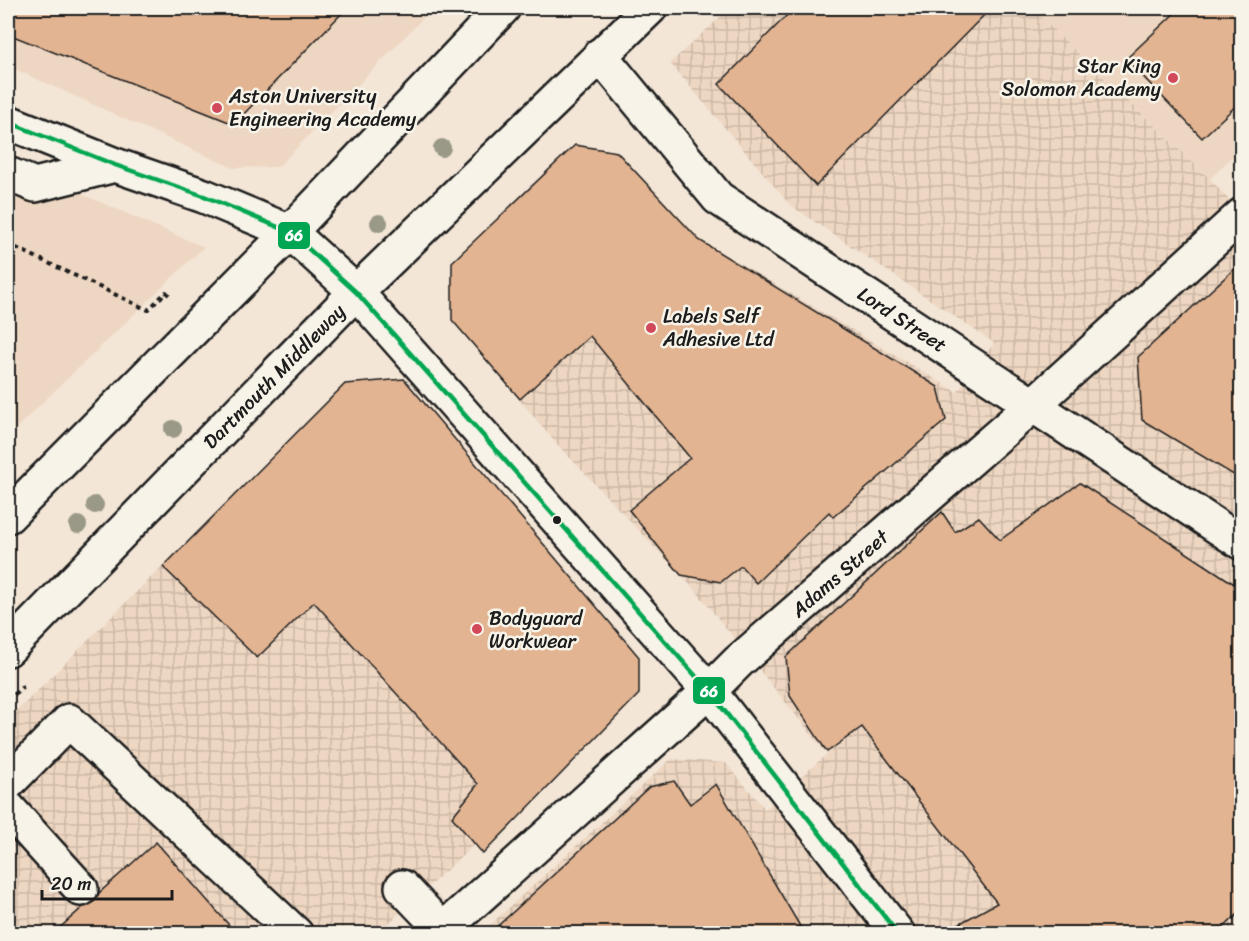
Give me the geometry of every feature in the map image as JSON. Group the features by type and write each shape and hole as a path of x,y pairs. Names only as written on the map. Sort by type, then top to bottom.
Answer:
{"main road":[{"path":"8,516 290,232 503,8"},
{"name":"Dartmouth Middleway","path":"8,649 356,292 650,8"},
{"name":"Lord Street","path":"600,55 718,198 1242,543"},
{"path":"8,122 115,165 204,196 290,232 356,292 709,691 898,933"},
{"path":"8,174 35,185 115,165"},
{"name":"Adams Street","path":"440,931 709,691 739,661 1032,406 1242,214"},
{"path":"8,783 69,721 296,933"},
{"path":"8,808 81,889"},
{"path":"402,886 440,931"}],"shaded area":[{"name":"Aston University Engineering Academy","path":"8,8 433,8 278,167 233,168 8,66"},
{"path":"730,8 1031,8 1210,179 1241,213 1241,933 481,933 671,759 726,763 765,809 827,754 696,591 554,441 453,321 452,262 575,145 617,151 702,241 957,392 994,343 790,205 670,63"},
{"name":"Star King Solomon Academy","path":"1031,8 1241,8 1241,148 1210,179"},
{"path":"8,162 204,247 8,436"},
{"path":"402,379 639,657 639,694 378,933 8,934 8,720 345,384"}],"building":[{"path":"8,8 347,8 234,124 8,34"},
{"path":"794,8 991,8 816,186 719,84"},
{"path":"1180,8 1242,8 1242,100 1202,138 1126,59"},
{"name":"Labels Self Adhesive Ltd","path":"575,145 617,152 699,240 938,387 946,420 833,517 829,512 756,583 741,566 721,582 681,575 629,510 690,458 590,336 520,399 452,320 452,262"},
{"path":"1242,262 1242,480 1142,420 1138,357"},
{"name":"Bodyguard Workwear","path":"404,379 639,657 639,694 483,854 452,817 478,784 314,602 257,658 163,567 345,384"},
{"path":"1080,483 1242,589 1242,910 1218,933 942,933 997,903 862,727 827,752 790,696 786,657 942,512 955,532 979,517 1000,540"},
{"path":"674,781 690,804 716,784 804,933 490,933 649,787"},
{"path":"156,842 236,933 54,933 83,907 93,903 99,893"}],"transit line":[{"name":"66","path":"8,122 115,165 204,196 290,232 356,292 709,691 898,934"}],"place":[{"name":"Star King Solomon Academy","path":"1173,78"},
{"name":"Aston University Engineering Academy","path":"217,108"},
{"name":"Labels Self Adhesive Ltd","path":"651,328"},
{"name":"Bodyguard Workwear","path":"477,629"}]}
